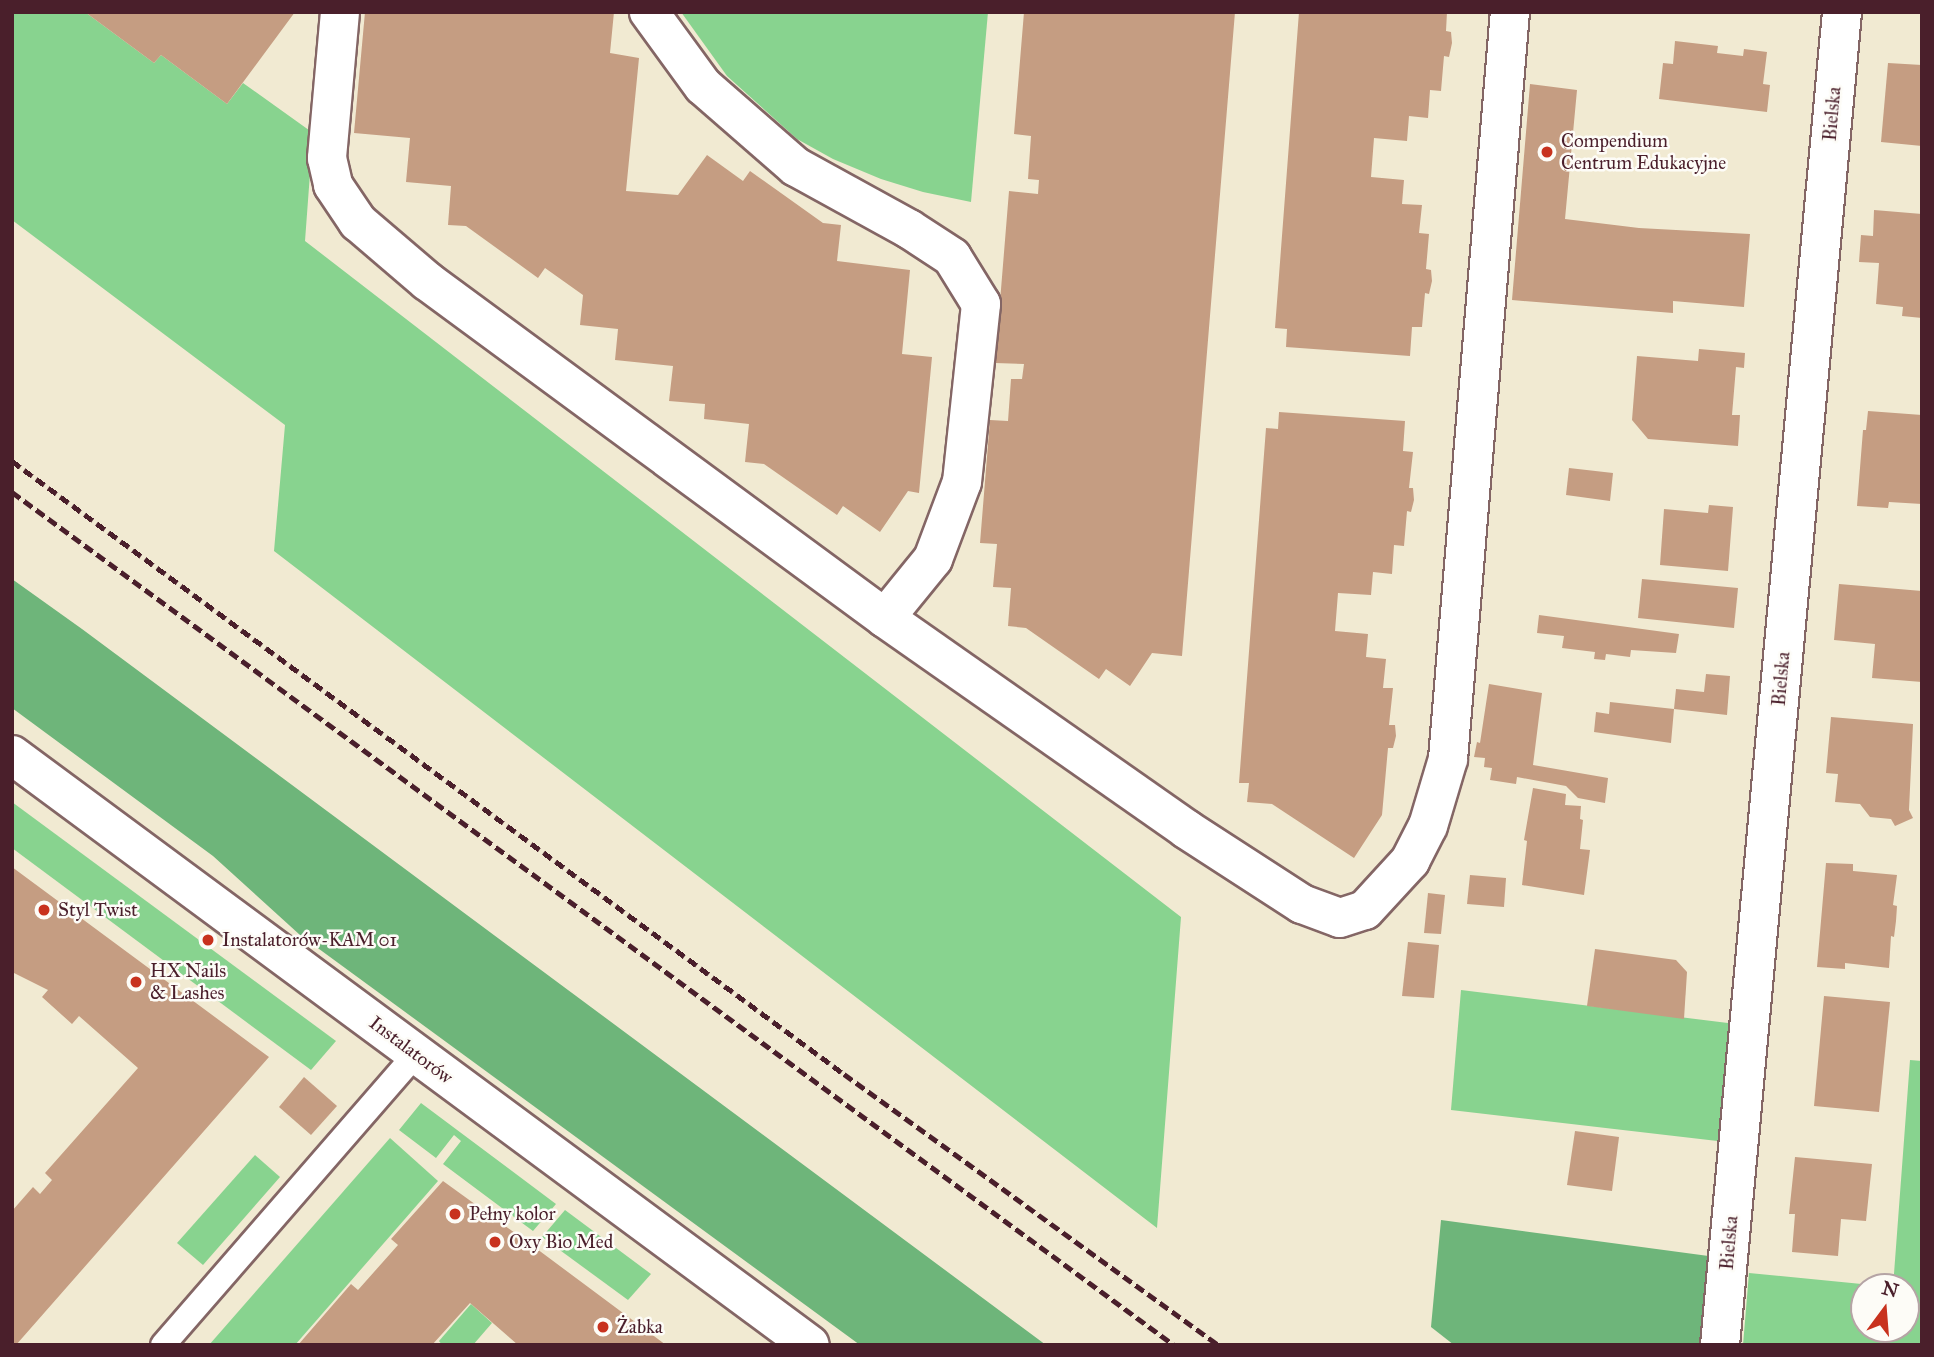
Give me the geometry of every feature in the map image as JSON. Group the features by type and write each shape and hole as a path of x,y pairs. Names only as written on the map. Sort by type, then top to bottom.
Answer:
{"street":[{"path":"340,12 327,158 333,185 358,222 427,281 885,618 1186,829 1302,904 1340,918 1365,911 1410,861 1428,826 1448,759 1510,12"},
{"path":"649,12 703,86 796,167 909,229 952,257 981,304 962,482 933,559 885,618"},
{"name":"Bielska","path":"1720,1345 1842,12"},
{"name":"Instalatorów","path":"12,755 810,1345"}],"lane":[{"path":"163,1345 416,1054"}],"green space":[{"path":"12,12 85,12 154,63 161,55 227,104 243,83 313,133 305,241 1181,917 1157,1228 274,551 285,425 12,220"},
{"path":"681,12 988,12 971,202 923,192 881,179 833,159 797,139 727,76"},
{"path":"12,579 1046,1345 860,1345 300,935 213,856 12,708"},
{"path":"12,802 336,1041 311,1070 12,848"},
{"path":"1461,990 1736,1024 1726,1142 1451,1110"},
{"path":"1910,1060 1922,1061 1922,1345 1743,1345 1749,1273 1850,1283 1850,1343 1920,1343 1920,1273 1894,1273"},
{"path":"421,1103 556,1204 533,1231 443,1164 461,1141 454,1135 436,1158 399,1130"},
{"path":"390,1138 438,1181 295,1345 209,1345"},
{"path":"255,1155 280,1177 203,1265 177,1243"},
{"path":"565,1210 651,1274 628,1300 542,1237"},
{"path":"1441,1220 1716,1257 1709,1345 1454,1345 1431,1327"},
{"path":"471,1304 492,1323 473,1345 442,1345 439,1341"}],"building":[{"path":"85,12 295,12 227,104 161,55 154,63"},
{"path":"365,12 614,12 610,53 639,58 626,191 678,195 707,155 743,181 750,171 823,223 841,225 837,261 910,270 902,354 932,357 919,493 908,491 880,532 843,506 837,515 764,464 745,462 749,424 704,419 705,404 669,401 673,366 615,360 618,329 580,325 583,295 545,268 538,278 466,226 448,225 451,186 406,182 410,138 354,133"},
{"path":"1024,12 1235,12 1182,656 1152,653 1130,686 1106,669 1099,679 1026,628 1008,626 1011,588 993,587 997,544 980,543 990,420 1008,421 1011,379 1022,379 1024,364 995,363 1009,191 1038,194 1039,180 1028,179 1031,136 1014,134"},
{"path":"1299,12 1447,12 1446,31 1451,32 1452,43 1449,57 1444,56 1441,91 1430,90 1428,118 1409,116 1407,141 1374,138 1371,177 1404,180 1402,204 1422,205 1419,233 1429,234 1426,269 1431,270 1432,281 1429,294 1425,293 1422,327 1412,327 1410,356 1286,347 1287,329 1275,328"},
{"path":"1675,41 1718,46 1717,53 1743,56 1744,49 1767,52 1763,84 1770,85 1767,112 1659,99 1663,63 1673,64"},
{"path":"1888,63 1922,65 1922,146 1881,142"},
{"name":"Compendium Centrum Edukacyjne","path":"1530,84 1577,90 1565,219 1639,228 1750,234 1744,307 1673,301 1673,313 1512,300"},
{"path":"1874,210 1922,214 1922,318 1902,316 1903,307 1876,304 1879,263 1859,262 1861,235 1873,236"},
{"path":"1699,349 1745,353 1744,368 1736,367 1732,415 1740,415 1738,446 1648,439 1632,420 1637,356 1698,361"},
{"path":"1868,411 1922,415 1922,504 1889,502 1888,508 1857,506 1863,430 1866,430"},
{"path":"1279,412 1405,421 1403,451 1413,452 1409,488 1413,488 1414,500 1411,512 1407,511 1404,546 1394,545 1392,574 1373,572 1371,595 1338,593 1335,631 1368,634 1366,657 1386,659 1383,688 1393,688 1389,725 1395,725 1396,736 1393,748 1388,748 1382,815 1354,858 1272,804 1247,802 1249,783 1239,783 1266,428 1278,429"},
{"path":"1569,468 1613,473 1610,501 1566,495"},
{"path":"1709,505 1733,507 1728,571 1660,565 1664,509 1708,513"},
{"path":"1642,579 1738,588 1734,628 1638,618"},
{"path":"1839,584 1922,591 1922,682 1872,678 1875,644 1834,640"},
{"path":"1539,615 1679,634 1676,653 1631,650 1630,657 1606,654 1605,660 1594,659 1595,652 1562,648 1564,636 1537,633"},
{"path":"1706,674 1730,676 1727,715 1674,709 1676,689 1704,692"},
{"path":"1489,684 1542,693 1533,765 1608,778 1605,803 1578,798 1566,786 1517,777 1516,784 1490,780 1492,768 1484,767 1485,758 1474,757 1477,742 1480,743"},
{"path":"1610,702 1674,709 1671,743 1594,732 1596,712 1609,714"},
{"path":"1831,717 1913,724 1909,810 1913,818 1895,826 1891,819 1870,817 1860,804 1835,802 1838,774 1826,773"},
{"path":"1533,788 1566,794 1565,805 1581,806 1580,819 1583,820 1580,849 1590,850 1584,895 1522,885 1527,841 1524,840"},
{"path":"1826,863 1853,864 1853,871 1897,875 1893,905 1897,906 1896,921 1894,937 1891,936 1889,968 1845,963 1845,969 1817,967"},
{"path":"12,867 269,1057 16,1345 12,1345 12,1211 33,1187 40,1194 52,1180 45,1173 138,1068 79,1016 72,1024 42,997 48,990 12,972"},
{"path":"1470,875 1506,878 1504,907 1467,904"},
{"path":"1428,893 1445,895 1441,934 1424,933"},
{"path":"1408,942 1439,945 1434,998 1402,996"},
{"path":"1595,949 1676,960 1687,972 1684,1019 1587,1006"},
{"path":"1824,996 1890,1002 1879,1112 1814,1106"},
{"path":"304,1077 337,1106 311,1135 279,1107"},
{"path":"1575,1131 1619,1137 1612,1191 1567,1185"},
{"path":"1795,1157 1872,1164 1866,1221 1841,1219 1838,1256 1792,1252 1795,1214 1789,1214"},
{"path":"443,1181 666,1345 518,1345 470,1303 432,1345 298,1345 351,1284 358,1290 398,1245 391,1239"}],"railway":[{"path":"12,461 844,1074 1219,1345"},
{"path":"12,492 1174,1345"}],"place":[{"name":"Compendium Centrum Edukacyjne","path":"1547,152"},
{"name":"Styl Twist","path":"44,910"},
{"name":"Instalatorów-KAM 01","path":"208,940"},
{"name":"HX Nails & Lashes","path":"136,982"},
{"name":"Pełny kolor","path":"455,1214"},
{"name":"Oxy Bio Med","path":"495,1242"},
{"name":"Żabka","path":"603,1327"}]}
